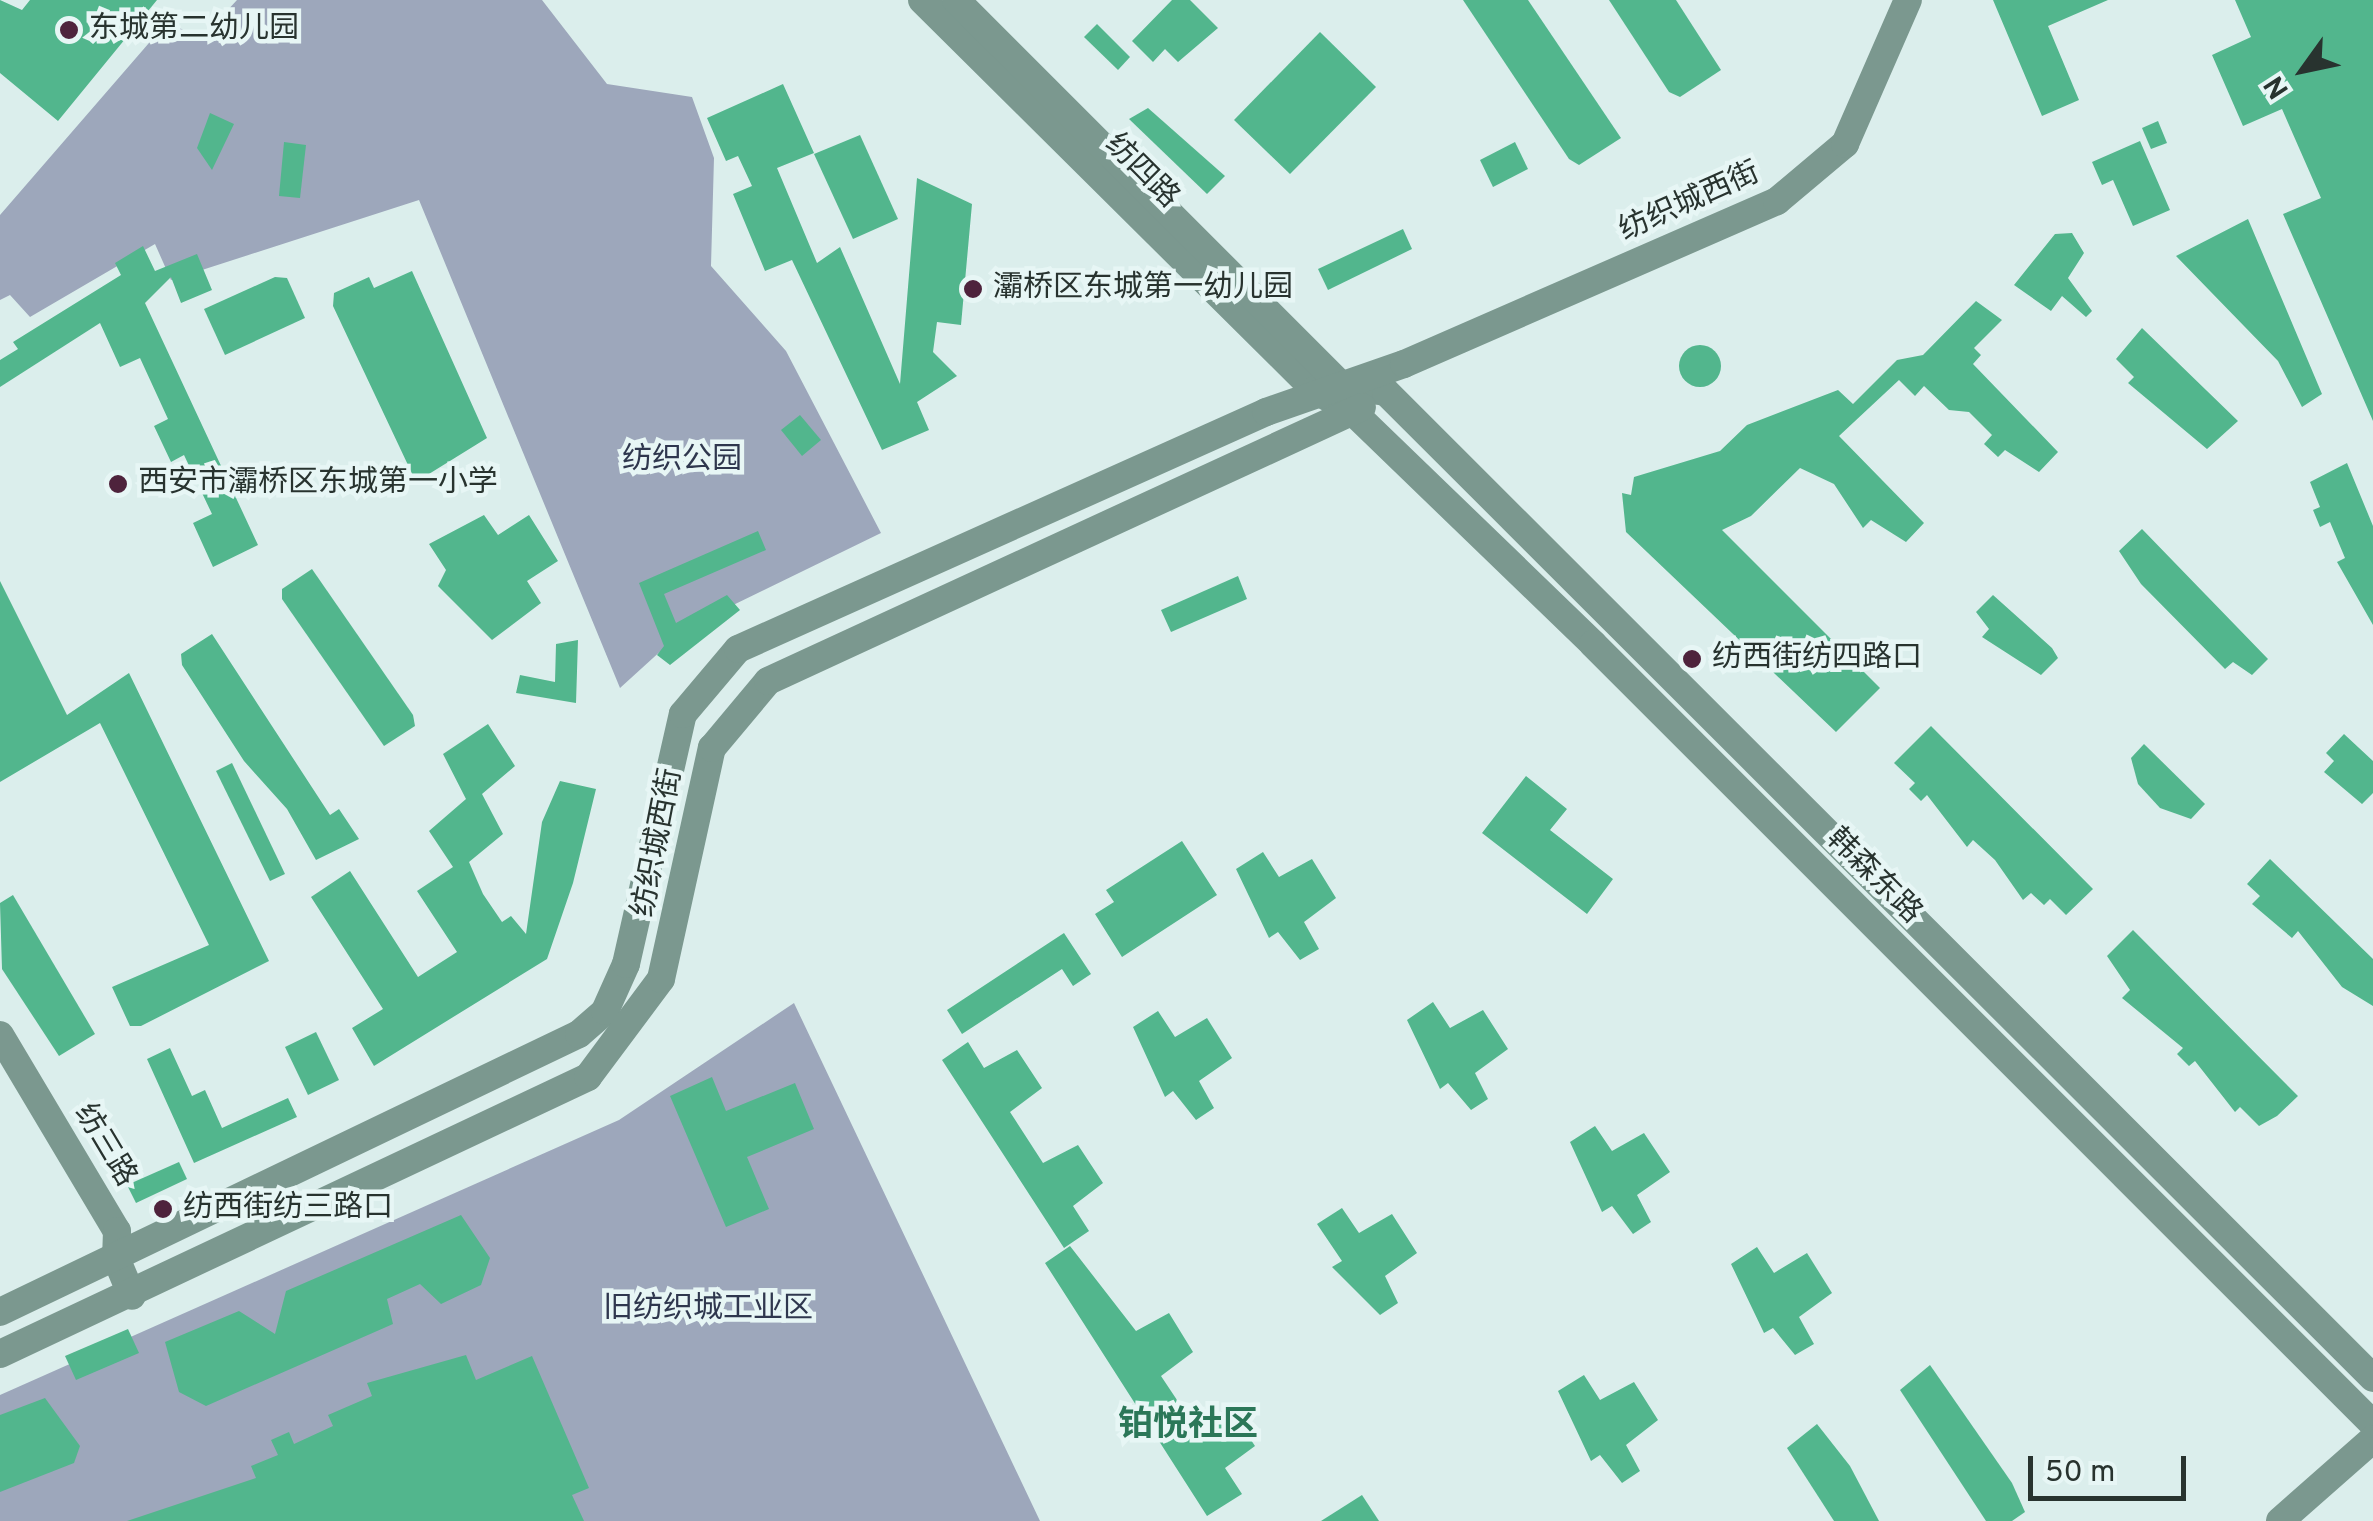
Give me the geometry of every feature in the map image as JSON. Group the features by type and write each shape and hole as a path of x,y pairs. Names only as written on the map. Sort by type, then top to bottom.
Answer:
{"main road":[{"name":"纺四路","path":"922,0 1328,388"},
{"name":"纺四路","path":"956,0 1328,388"},
{"name":"纺织城西街","path":"0,1312 557,1051 604,1011 626,964 682,714 738,649 1328,388 1404,364 1811,181 1845,144 1908,0"},
{"name":"纺织城西街","path":"0,1354 562,1094 613,1055 670,953 712,748 768,681 1354,412 1386,392 1404,364"},
{"path":"1328,388 1386,392"},
{"name":"韩森东路","path":"1328,388 2373,1424"},
{"name":"韩森东路","path":"1386,392 2373,1378"},
{"name":"纺三路","path":"0,1035 117,1231 116,1258 132,1296"},
{"path":"2280,1521 2373,1439"}],"green space":[{"name":"纺织公园","path":"237,0 542,0 607,84 692,97 714,158 711,266 786,351 881,533 686,628 620,688 419,200 171,280 155,244 30,317 10,295 0,300 0,215 168,21 200,40"},
{"name":"旧纺织城工业区","path":"794,1003 1040,1521 0,1521 0,1395 619,1120"}],"building":[{"name":"东城第二幼儿园","path":"0,0 22,10 30,0 157,0 58,121 0,73"},
{"path":"1172,0 1190,0 1218,28 1178,62 1165,49 1153,62 1132,41"},
{"path":"1463,0 1528,0 1621,138 1579,165 1569,159"},
{"path":"1609,0 1676,0 1721,70 1680,97 1669,92"},
{"path":"1993,0 2108,0 2048,26 2079,100 2042,116"},
{"path":"2235,0 2373,0 2373,421 2283,214 2321,198 2282,109 2243,126 2212,55 2251,37"},
{"path":"1097,24 1130,57 1118,70 1084,37"},
{"path":"1320,32 1376,87 1290,174 1234,120"},
{"path":"783,84 814,153 777,168 817,263 840,247 900,384 917,178 972,204 961,325 937,322 933,352 957,376 917,402 929,430 882,450 792,260 765,271 733,194 752,186 738,156 726,161 707,118"},
{"path":"1148,108 1225,176 1207,194 1129,119"},
{"path":"210,113 234,124 212,170 197,148"},
{"path":"2158,121 2167,143 2151,149 2142,128"},
{"path":"860,135 898,219 853,239 814,154"},
{"path":"2140,141 2170,210 2133,226 2113,180 2102,185 2092,162"},
{"path":"284,142 306,145 300,198 279,196"},
{"path":"1515,142 1528,169 1493,187 1480,160"},
{"path":"2248,219 2322,394 2302,407 2278,361 2176,256"},
{"path":"1403,229 1412,249 1328,290 1318,269"},
{"path":"2072,233 2084,253 2068,278 2092,311 2086,317 2062,296 2051,311 2014,285 2055,234"},
{"path":"143,246 155,271 197,254 212,290 181,303 171,277 145,303 258,545 213,567 193,523 212,514 184,455 171,462 154,426 168,419 140,358 120,367 100,323 0,387 0,360 18,349 13,342 121,275 115,263"},
{"path":"412,271 487,438 416,482 333,306 334,293 369,277 374,288"},
{"path":"275,277 287,278 305,318 225,355 204,309"},
{"path":"1976,301 2002,320 1974,348 1981,355 1973,364 2058,452 2039,472 2005,450 1998,457 1984,444 1992,435 1969,412 1949,410 1924,386 1915,396 1899,380 1839,436 1924,523 1906,542 1871,520 1863,528 1834,484 1800,468 1751,516 1722,530 1880,688 1836,732 1626,532 1622,493 1631,495 1634,477 1720,451 1747,425 1838,390 1853,404 1897,360 1923,355"},
{"path":"2142,328 2238,421 2207,449 2128,383 2134,377 2116,359"},
{"path":"1700,345 1715,351 1721,366 1715,381 1700,387 1685,381 1679,366 1685,351"},
{"path":"800,415 821,440 802,456 781,430"},
{"path":"2347,463 2373,526 2373,625 2337,562 2345,558 2330,522 2320,527 2313,510 2320,507 2310,482"},
{"path":"484,515 498,535 529,515 558,561 527,581 541,603 492,640 438,586 446,570 429,544"},
{"path":"2142,529 2268,659 2252,675 2233,662 2225,669 2141,584 2119,551"},
{"path":"758,531 766,550 664,594 676,623 727,595 740,610 670,665 657,655 664,646 639,583"},
{"path":"312,569 413,715 415,726 384,746 282,599 282,589"},
{"path":"1238,576 1247,599 1171,632 1161,610"},
{"path":"0,581 67,715 129,673 269,961 141,1026 130,1026 112,987 209,945 100,723 0,782"},
{"path":"1993,595 2052,648 2058,658 2041,675 1982,637 1989,629 1976,612"},
{"path":"212,634 330,815 339,809 359,839 316,860 287,809 244,761 182,665 181,654"},
{"path":"578,640 576,703 516,693 520,675 555,682 556,644"},
{"path":"488,724 515,766 482,794 503,834 469,862 483,894 502,922 511,916 526,934 542,822 560,781 596,789 573,883 547,959 374,1066 352,1028 383,1009 311,897 350,871 418,977 457,952 417,891 453,867 429,831 466,799 443,754"},
{"path":"1931,726 2093,889 2066,915 2050,899 2044,905 2031,893 2023,900 1995,860 1973,840 1967,847 1927,795 1921,801 1909,789 1915,783 1894,763"},
{"path":"2344,734 2373,761 2373,793 2362,804 2324,772 2334,761 2326,753"},
{"path":"2144,744 2205,804 2191,819 2160,808 2138,784 2131,758"},
{"path":"232,763 285,874 270,881 216,771"},
{"path":"1526,776 1567,809 1550,830 1613,879 1587,914 1482,833"},
{"path":"1182,841 1217,895 1122,957 1095,914 1114,902 1106,890"},
{"path":"1263,852 1279,877 1312,859 1336,898 1304,922 1319,949 1300,960 1278,932 1269,938 1236,869"},
{"path":"2270,859 2373,959 2373,1006 2342,987 2298,931 2292,938 2252,904 2260,896 2247,884"},
{"path":"13,895 95,1034 59,1056 2,969 0,903"},
{"path":"2133,930 2298,1096 2277,1116 2259,1126 2240,1107 2235,1112 2195,1061 2189,1066 2177,1054 2183,1048 2122,998 2130,990 2107,956"},
{"path":"1064,933 1091,974 1073,986 1062,969 962,1034 947,1010"},
{"path":"1433,1002 1450,1028 1483,1010 1508,1049 1475,1073 1488,1099 1471,1110 1448,1083 1440,1089 1407,1020"},
{"path":"1158,1011 1175,1037 1207,1018 1232,1058 1199,1081 1214,1108 1196,1120 1173,1091 1165,1097 1133,1027"},
{"path":"316,1032 339,1080 308,1095 285,1047"},
{"path":"968,1042 984,1068 1017,1050 1042,1088 1010,1112 1043,1163 1078,1145 1103,1183 1073,1206 1089,1231 1064,1248 942,1060"},
{"path":"170,1048 192,1096 205,1090 222,1128 288,1098 297,1117 194,1163 147,1059"},
{"path":"712,1077 726,1111 795,1083 814,1129 747,1157 769,1209 726,1227 670,1096"},
{"path":"1595,1126 1612,1151 1644,1133 1670,1172 1637,1195 1651,1222 1633,1234 1612,1206 1602,1212 1570,1142"},
{"path":"179,1162 187,1179 136,1203 127,1185"},
{"path":"1342,1208 1359,1233 1392,1214 1417,1253 1385,1276 1398,1303 1380,1315 1332,1267 1342,1261 1317,1224"},
{"path":"461,1215 490,1258 481,1285 441,1304 420,1284 387,1299 393,1324 206,1406 179,1392 165,1342 239,1311 275,1334 286,1291"},
{"path":"1070,1246 1136,1331 1169,1313 1193,1352 1161,1376 1195,1427 1229,1407 1255,1446 1225,1468 1242,1494 1207,1516 1045,1263"},
{"path":"1757,1247 1774,1273 1807,1253 1832,1293 1799,1317 1814,1344 1795,1355 1773,1328 1764,1333 1731,1264"},
{"path":"128,1329 139,1353 76,1380 65,1356"},
{"path":"466,1355 476,1380 532,1356 589,1488 572,1495 584,1521 127,1521 256,1478 251,1466 278,1455 271,1440 289,1432 294,1444 333,1426 328,1415 372,1396 367,1383"},
{"path":"1930,1365 2012,1483 2025,1512 2012,1521 1986,1521 1900,1390"},
{"path":"1584,1375 1600,1400 1634,1382 1658,1420 1626,1445 1640,1471 1622,1483 1600,1455 1591,1461 1558,1391"},
{"path":"45,1398 80,1446 74,1463 0,1492 0,1415"},
{"path":"1817,1424 1850,1466 1879,1521 1834,1521 1787,1448"},
{"path":"1362,1495 1379,1521 1321,1521"}],"place":[{"name":"东城第二幼儿园","path":"69,30"},
{"name":"灞桥区东城第一幼儿园","path":"973,289"},
{"name":"西安市灞桥区东城第一小学","path":"118,484"},
{"name":"纺西街纺四路口","path":"1692,659"},
{"name":"纺西街纺三路口","path":"163,1209"}],"district":[{"name":"铂悦社区","path":"1188,1426"}]}
